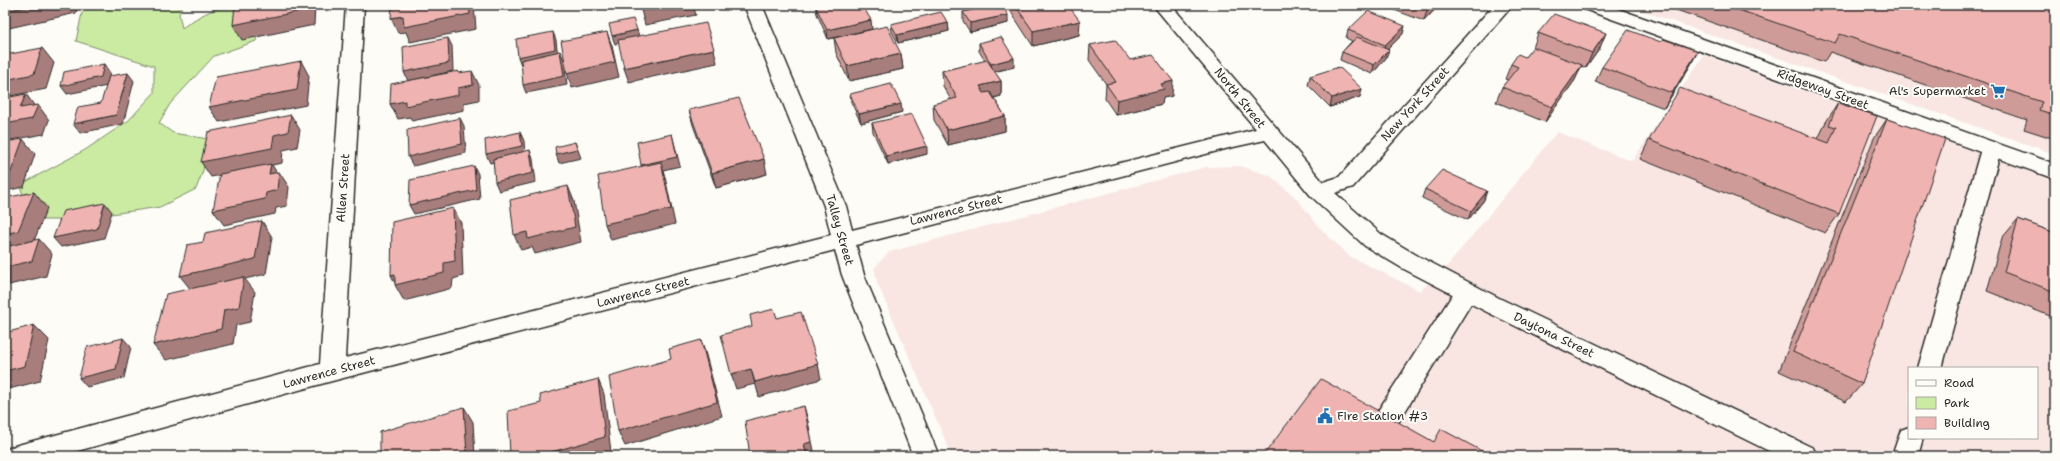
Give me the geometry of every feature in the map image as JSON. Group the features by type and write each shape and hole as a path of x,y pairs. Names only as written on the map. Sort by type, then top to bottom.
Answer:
{"street":[{"name":"Allen Street","path":"332,371 354,5"},
{"name":"Talley Street","path":"753,5 834,206 853,275 926,456"},
{"name":"North Street","path":"1162,5 1319,191"},
{"name":"New York Street","path":"1319,191 1346,182 1504,5"},
{"name":"Ridgeway Street","path":"1590,5 2055,172"},
{"name":"Lawrence Street","path":"18,456 80,448 332,371 843,239 1229,141 1269,133"},
{"path":"1930,367 1991,149"},
{"name":"Daytona Street","path":"1319,191 1373,240 1410,262 1466,292 1804,456"},
{"path":"1378,433 1466,292"},
{"path":"1905,456 1910,439"}],"shaded area":[{"name":"Al's Supermarket","path":"1625,5 2055,5 2055,154"},
{"path":"1704,55 2055,180 2055,456 952,456 877,282 874,268 889,252 1206,167 1240,166 1271,176 1297,199 1320,228 1349,256 1420,291 1449,264 1557,132 1632,161"}],"green space":[{"path":"89,5 183,5 179,14 182,28 201,16 218,8 237,6 260,7 256,41 214,56 170,104 159,123 173,133 208,139 203,171 196,189 160,207 69,220 30,220 20,185 85,150 128,121 154,93 154,66 76,41 82,13"}],"building":[{"path":"5,5 35,5 5,11"},
{"path":"235,5 307,5 306,10 233,25"},
{"path":"392,5 469,5 470,14 404,27 403,16 391,18"},
{"path":"639,5 667,5 641,10"},
{"path":"815,5 862,5 871,20 827,30"},
{"path":"1002,5 1008,15 970,23 963,12"},
{"path":"1015,5 1068,5 1080,21 1033,31"},
{"name":"Al's Supermarket","path":"1724,5 2055,5 2055,115 2039,110 2042,102 1840,34 1835,43"},
{"path":"1368,11 1405,26 1385,45 1348,30"},
{"path":"941,12 948,23 897,35 891,24"},
{"path":"1554,14 1606,33 1592,53 1538,33"},
{"path":"633,19 637,30 612,36 609,24"},
{"path":"706,23 714,49 624,68 618,40"},
{"path":"887,26 901,54 847,66 834,38"},
{"path":"1628,30 1661,42 1663,39 1698,51 1672,93 1602,67"},
{"path":"553,32 555,49 518,57 516,39"},
{"path":"607,32 615,62 567,73 561,41"},
{"path":"1001,37 1014,58 991,64 979,43"},
{"path":"1357,37 1389,50 1374,65 1342,52"},
{"path":"448,38 449,63 404,72 403,47"},
{"path":"1115,40 1130,60 1153,55 1173,81 1161,84 1164,89 1117,100 1106,84 1116,82 1090,45"},
{"path":"1533,47 1582,65 1552,107 1502,87 1518,67 1511,64 1518,54 1525,57"},
{"path":"42,48 34,74 5,80 5,55"},
{"path":"560,51 564,76 523,85 521,60"},
{"path":"987,60 1001,81 980,86 984,93 990,92 1005,116 947,130 933,104 957,98 942,71"},
{"path":"301,61 297,90 209,107 216,77"},
{"path":"104,64 101,77 61,86 64,72"},
{"path":"1339,67 1362,89 1332,98 1310,76"},
{"path":"458,71 458,73 472,71 473,85 458,88 458,95 405,106 405,101 390,104 391,84"},
{"path":"128,73 116,115 73,124 78,107 101,103 109,76"},
{"path":"891,84 901,104 859,114 850,94"},
{"path":"1680,88 1829,143 1836,127 1829,125 1838,103 1877,116 1839,214 1649,140"},
{"path":"26,94 20,108 38,105 32,119 5,124 5,98"},
{"path":"739,98 764,159 712,173 689,110"},
{"path":"912,114 927,146 886,156 872,123"},
{"path":"291,115 288,132 274,135 272,148 201,162 208,132"},
{"path":"460,118 462,144 408,157 407,130"},
{"path":"1887,119 1945,139 1862,384 1793,352"},
{"path":"520,132 522,146 486,154 485,140"},
{"path":"672,134 677,157 641,165 637,142"},
{"path":"23,139 11,172 5,173 5,142"},
{"path":"575,142 577,149 556,154 555,147"},
{"path":"530,150 533,173 495,182 493,159"},
{"path":"661,162 671,209 605,224 598,176"},
{"path":"271,164 269,174 279,172 277,190 266,193 265,199 213,210 220,174"},
{"path":"474,166 476,190 409,205 410,180"},
{"path":"1442,170 1487,191 1471,211 1425,189"},
{"path":"568,186 575,227 528,239 527,232 514,235 510,200"},
{"path":"34,192 18,231 5,234 5,198"},
{"path":"105,203 97,229 53,238 63,211"},
{"path":"453,208 455,261 444,263 444,273 395,285 395,274 391,275 392,222"},
{"path":"2018,219 2055,233 2055,292 2004,272"},
{"path":"262,221 255,259 180,276 187,245 203,242 205,233"},
{"path":"39,239 32,261 5,267 5,247"},
{"path":"244,277 239,307 224,310 221,329 153,345 166,294"},
{"path":"774,309 777,318 801,312 818,364 755,382 751,369 731,374 721,335 752,326 750,315"},
{"path":"34,325 25,366 5,371 5,333"},
{"path":"123,338 116,369 79,378 87,347"},
{"path":"701,340 717,402 618,431 609,377 671,359 669,349"},
{"path":"598,379 605,437 537,456 510,456 508,411 541,403 540,395"},
{"path":"1321,379 1434,442 1441,429 1491,456 1263,456"},
{"path":"804,406 811,442 804,444 807,456 750,456 745,421"},
{"path":"464,407 467,455 380,456 380,432"}],"place":[{"name":"Al's Supermarket","path":"1998,91"},
{"name":"Fire Station #3","path":"1325,416"}]}
